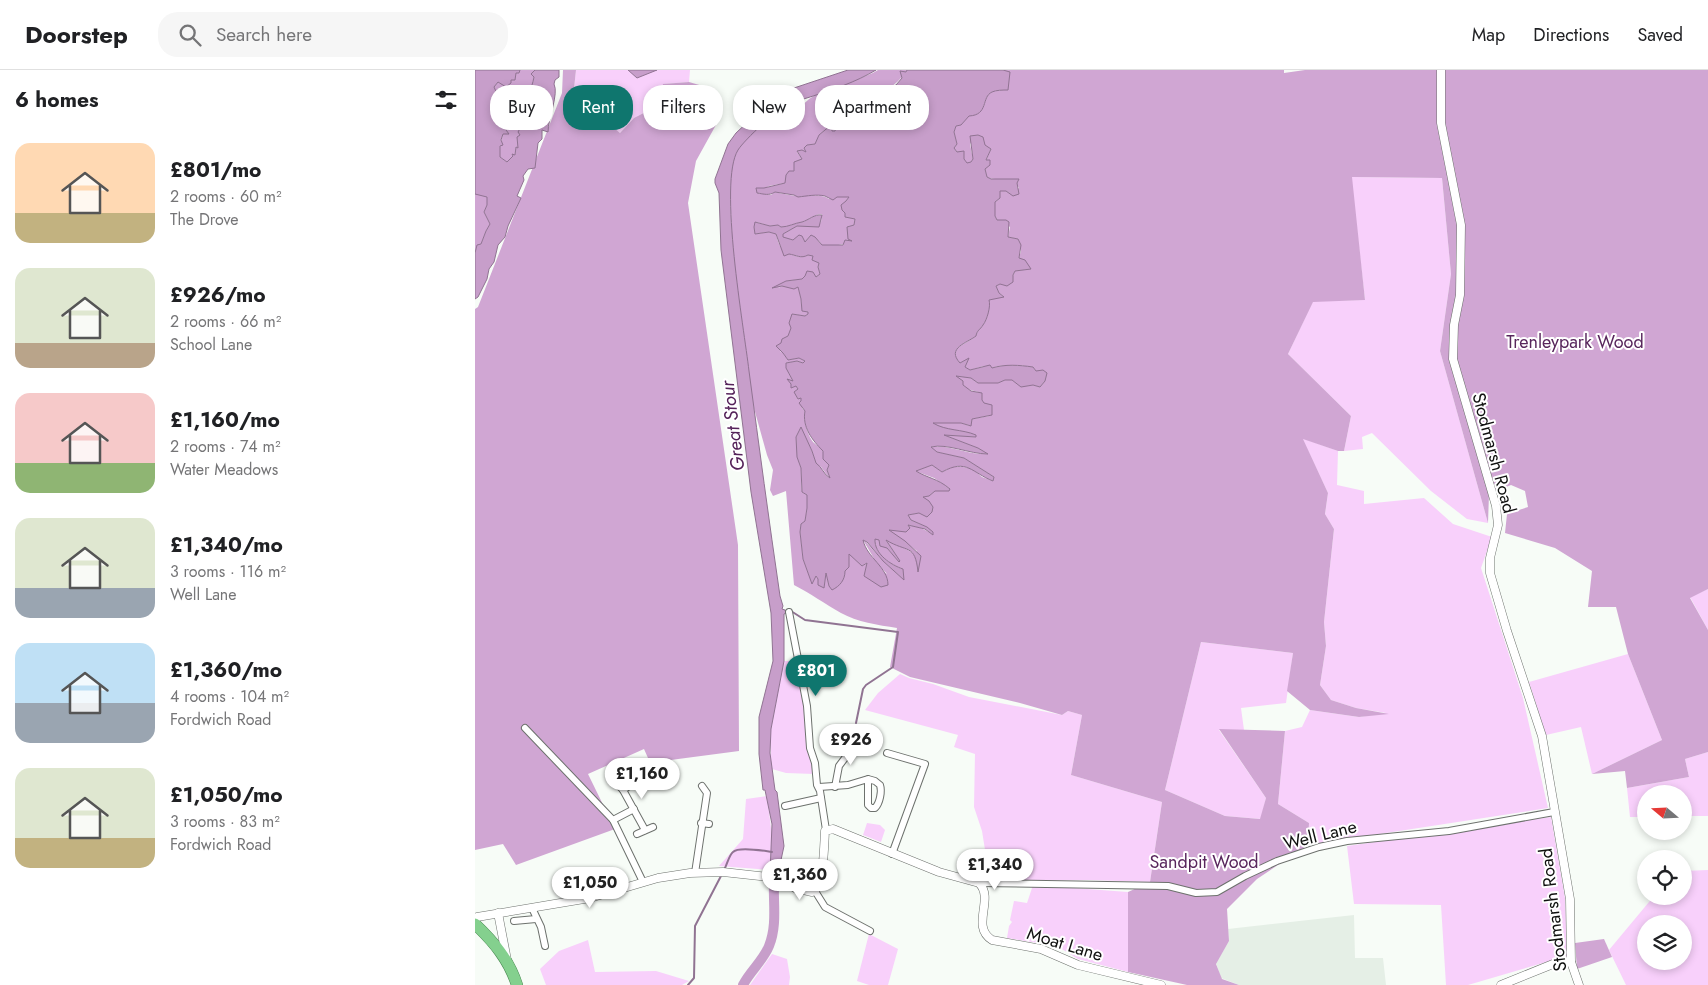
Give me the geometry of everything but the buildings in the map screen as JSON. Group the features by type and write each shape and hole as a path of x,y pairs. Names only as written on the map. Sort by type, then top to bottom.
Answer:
{"highway":[{"path":"475,924 499,948 507,961 517,985"}],"street":[{"name":"Stodmarsh Road","path":"1441,70 1441,123 1461,225 1459,295 1454,324 1453,359 1496,506 1499,524 1490,558 1490,574 1542,736 1570,899 1571,962 1579,985"},
{"path":"789,612 807,706 811,748 826,830 820,874 815,891"},
{"path":"525,728 613,820 643,882"},
{"path":"835,787 839,766 851,750 853,744"},
{"path":"887,753 925,764 891,854"},
{"path":"818,786 835,787 869,779"},
{"path":"634,782 621,788 645,830"},
{"path":"695,873 707,793 702,786"},
{"path":"785,806 821,798"},
{"path":"613,820 634,809"},
{"name":"Well Lane","path":"979,883 1168,886 1196,893 1217,892 1245,876 1319,847 1347,841 1449,831 1554,812"},
{"path":"701,823 709,824"},
{"path":"637,834 653,827"},
{"path":"826,830 833,829 939,872 979,883"},
{"path":"475,919 498,913 590,898 658,878 695,873 723,872 769,876 778,878 795,888 815,891"},
{"name":"Moat Lane","path":"979,883 983,887 984,893 982,929 987,937 992,940 1041,949 1078,965 1161,985"},
{"path":"815,891 825,906 870,931"},
{"path":"532,908 541,927 545,946"},
{"path":"498,913 507,961"},
{"path":"514,921 536,919"},
{"path":"1501,985 1553,964 1571,962"}],"shaded area":[{"path":"475,70 520,70 519,73 516,73 515,80 511,80 508,85 503,85 498,82 496,85 490,85 490,130 506,130 509,134 503,134 501,140 503,145 500,146 500,157 507,162 513,156 512,154 515,155 516,147 518,148 517,137 520,135 519,130 542,130 542,139 538,143 535,168 528,169 523,176 524,180 517,196 521,198 505,237 498,245 487,279 478,297 475,299 475,253 477,245 481,244 490,224 484,212 487,205 487,197 475,194"},
{"path":"535,70 559,70 559,77 555,80 554,84 553,105 553,85 532,85 534,77 531,74"},
{"path":"576,70 628,70 637,78 656,70 690,70 689,82 643,85 643,113 633,119 633,85 574,85"},
{"path":"628,70 657,70 637,78"},
{"path":"848,70 876,70 844,85 815,85 815,95 805,99 805,85 803,85"},
{"path":"907,70 1003,70 1010,72 1008,90 998,90 989,94 979,113 969,116 961,125 956,126 954,132 957,144 954,148 957,152 964,151 964,159 967,163 971,162 973,159 970,136 978,135 983,137 985,145 991,149 986,160 990,160 990,165 985,169 987,177 991,179 1019,179 1017,183 1019,194 1013,196 1006,191 1000,191 1000,198 995,202 995,216 997,220 1009,222 1008,237 1018,239 1021,245 1019,258 1025,260 1031,269 1015,271 1013,282 1007,286 1000,284 996,286 999,293 1004,297 989,300 987,316 976,336 959,346 955,353 960,363 969,358 965,367 970,370 990,365 992,368 1017,365 1033,367 1036,371 1043,370 1047,373 1045,381 1040,387 1033,385 1021,387 1012,380 998,383 978,383 971,378 956,376 971,391 982,393 984,403 992,405 992,415 972,419 971,426 961,423 933,423 938,426 976,435 976,437 944,435 978,448 988,454 944,446 931,447 937,452 964,458 994,477 993,481 969,468 958,466 942,472 932,465 916,471 950,489 949,491 935,491 929,496 923,497 933,507 932,512 927,517 919,513 908,515 911,520 927,527 933,532 933,535 925,529 908,525 910,528 906,532 889,530 905,541 921,556 918,572 915,557 909,550 886,540 899,562 887,548 880,546 879,540 875,539 875,544 880,554 893,565 903,569 904,580 863,540 869,552 885,573 888,585 881,587 864,576 867,563 862,566 849,554 849,567 845,571 843,580 840,585 832,590 826,573 824,588 818,585 816,576 812,584 803,559 800,532 801,524 805,521 807,495 802,492 801,468 797,457 796,437 801,427 816,463 830,478 827,470 829,465 823,459 823,451 806,428 805,411 799,403 801,398 798,399 794,392 798,389 796,386 791,388 791,384 787,379 793,381 786,368 786,363 797,361 803,363 805,361 799,358 788,360 776,346 781,343 782,339 788,336 791,328 789,323 792,314 805,316 808,312 802,311 798,287 794,289 782,286 772,288 786,281 802,279 807,271 813,272 816,277 820,274 819,263 812,260 813,256 808,255 801,257 789,254 784,256 776,234 769,232 755,234 754,227 755,222 784,227 802,222 816,215 822,215 819,227 797,226 783,234 783,237 793,240 799,235 802,236 805,242 811,235 822,245 843,245 845,240 852,241 848,239 847,227 854,225 855,219 845,217 845,213 842,210 841,205 849,197 837,197 833,200 822,195 798,197 775,192 764,194 757,193 756,188 785,183 786,175 789,171 794,171 794,162 802,159 797,151 802,150 806,152 804,148 807,145 815,144 819,135 825,130 929,130 929,85 896,85 902,78 900,71 906,72"},
{"path":"739,130 757,130 738,150 733,167 731,223 738,291 764,484 782,609 786,613 784,614 784,661 771,729 770,753 784,846 776,877 770,874 772,824 765,790 763,790 759,754 759,717 773,661 771,613 751,492 721,250 719,193 715,183 728,144"},
{"path":"1351,177 1442,178 1451,274 1440,351 1488,523 1467,519 1431,491 1372,433 1362,437 1363,449 1344,451 1351,416 1288,354 1313,301 1365,300"},
{"path":"1302,438 1338,451 1337,485 1364,491 1364,504 1424,498 1453,524 1492,537 1481,568 1523,698 1548,808 1308,845 1309,823 1278,804 1285,731 1302,727 1310,710 1359,717 1386,713 1356,708 1331,700 1320,685 1326,646 1324,622 1334,529 1325,514 1328,493"},
{"path":"1708,589 1708,630 1690,597"},
{"path":"1201,642 1293,653 1286,703 1241,708 1244,730 1219,730 1266,798 1261,819 1225,816 1165,790"},
{"path":"1628,654 1662,740 1592,774 1581,727 1546,735 1529,682"},
{"path":"784,661 796,661 814,774 786,773 772,769 771,729"},
{"path":"900,674 969,697 1062,715 1068,711 1082,715 1071,775 1162,802 1150,882 1091,880 990,881 982,831 974,807 975,754 954,747 958,735 865,710 878,693"},
{"path":"1708,752 1708,816 1693,816 1693,785 1644,785 1689,777 1685,759"},
{"path":"1637,786 1637,817 1630,817 1627,788"},
{"path":"767,796 772,836 771,870 719,866 743,839 746,799"},
{"path":"1551,817 1565,898 1567,956 1468,985 1446,985 1441,905 1354,904 1347,846"},
{"path":"867,823 880,825 885,830 881,842 863,835"},
{"path":"1708,870 1708,985 1626,985 1609,950 1637,916 1637,970 1692,970 1692,915 1638,915 1646,905 1692,905 1692,871"},
{"path":"1033,885 1128,892 1128,972 1078,959 1057,946 1007,938 1009,926 1012,922 1010,920 1014,901 1027,903"},
{"path":"1354,915 1355,958 1383,958 1386,985 1239,985 1221,978 1216,963 1229,941 1228,929"},
{"path":"869,934 898,949 888,985 869,985 857,981"},
{"path":"588,940 595,972 656,971 689,981 682,985 546,985 540,969 559,951"},
{"path":"772,954 787,959 790,977 789,985 750,985"}],"green space":[{"path":"520,70 535,70 531,74 534,77 532,85 496,85 498,82 503,84 511,79 516,72 519,73"},
{"path":"563,70 576,70 574,85 563,85 563,130 616,130 620,133 623,130 633,130 633,119 643,113 643,130 713,130 696,161 688,203 738,545 739,751 663,761 652,767 644,749 588,774 615,829 516,865 503,844 475,850 475,309 478,307 547,130 553,130 553,116 562,93"},
{"path":"878,70 907,70 893,85 840,85"},
{"path":"1003,70 1284,70 1284,73 1305,70 1708,70 1708,589 1690,598 1708,630 1708,752 1685,759 1689,777 1627,788 1625,771 1592,774 1662,740 1628,654 1616,607 1588,607 1592,571 1555,548 1505,533 1507,514 1528,507 1525,491 1511,485 1489,494 1488,523 1440,351 1451,274 1442,178 1352,177 1365,300 1313,302 1288,354 1351,416 1344,451 1338,451 1303,439 1328,493 1325,514 1334,529 1324,622 1326,646 1320,685 1331,700 1356,708 1389,714 1359,717 1310,710 1287,691 1293,653 1201,642 1165,790 1225,816 1260,819 1266,798 1219,729 1285,731 1278,804 1309,823 1308,845 1257,879 1227,909 1229,941 1216,964 1222,979 1239,985 1187,985 1128,972 1128,892 1150,882 1162,802 1071,775 1082,715 1068,711 1062,715 910,677 890,667 897,628 854,619 835,610 794,585 786,491 773,496 770,490 773,470 752,401 732,249 730,174 734,154 744,140 755,130 805,130 805,102 814,96 815,130 825,130 819,135 816,144 807,145 804,148 807,153 797,152 802,159 785,183 769,186 757,193 771,195 775,192 798,196 820,196 829,199 849,197 846,201 855,219 854,225 847,227 853,240 830,246 822,245 810,236 805,242 783,238 783,234 797,226 814,226 821,222 822,214 784,227 756,222 755,234 769,232 776,234 780,246 785,251 801,257 814,256 819,263 820,274 816,277 805,276 802,279 786,281 778,288 782,286 798,287 801,305 808,312 805,316 792,314 792,328 780,351 788,360 799,358 805,361 803,363 797,361 786,363 789,374 798,389 795,392 798,399 801,398 809,435 813,442 822,450 829,465 827,470 830,479 821,467 816,464 801,428 796,437 801,468 802,492 807,495 805,522 801,524 800,532 803,559 812,583 815,575 824,587 826,572 829,586 849,567 849,553 862,566 868,563 887,574 876,562 863,540 903,579 903,569 893,565 880,554 875,544 875,539 879,539 899,562 885,538 911,552 917,559 918,570 917,551 888,530 911,526 921,528 932,534 927,527 911,520 908,515 919,513 922,497 929,496 935,491 949,491 949,488 934,478 915,471 932,465 942,472 952,467 963,467 973,469 982,477 993,481 994,477 964,458 937,452 930,447 937,446 987,454 978,448 941,434 976,437 976,435 942,428 932,423 961,423 970,426 972,419 989,416 978,392 967,389 954,375 971,378 978,383 998,383 1012,380 1021,386 1033,385 1040,387 1045,381 1046,373 1036,371 1033,367 1019,365 992,368 984,366 970,370 965,367 968,359 960,363 955,354 959,347 976,336 985,323 989,300 1003,296 999,293 996,286 1012,278 1015,271 1030,269 1019,258 1021,251 1018,239 1008,237 1010,227 997,220 995,216 995,202 1000,198 1000,191 1006,191 1011,194 1019,188 1016,183 1009,180 987,177 985,169 990,160 986,161 991,149 985,146 978,135 975,136 970,144 973,159 971,162 967,164 954,148 957,144 954,132 956,126 961,125 969,115 979,112 989,94 998,90 1008,90"},
{"path":"689,82 699,85 663,85 663,84"},
{"path":"506,130 520,130 518,148 516,147 515,155 507,162 500,157 499,152 503,134 508,134"},
{"path":"475,194 487,197 487,205 484,212 490,224 475,253"},
{"path":"1604,939 1612,957 1577,969 1575,943"}],"waterway":[{"path":"791,611 805,620 898,632 893,667 863,689 856,723"},
{"name":"Great Stour","path":"724,870 730,855 736,850 752,849 772,852"},
{"name":"Great Stour","path":"743,985 760,961 772,937 774,927 775,869"},
{"name":"Great Stour","path":"688,985 694,978 695,926 722,874"}],"park label":[{"name":"Trenleypark Wood","path":"1575,342"},
{"name":"Sandpit Wood","path":"1204,862"}]}
